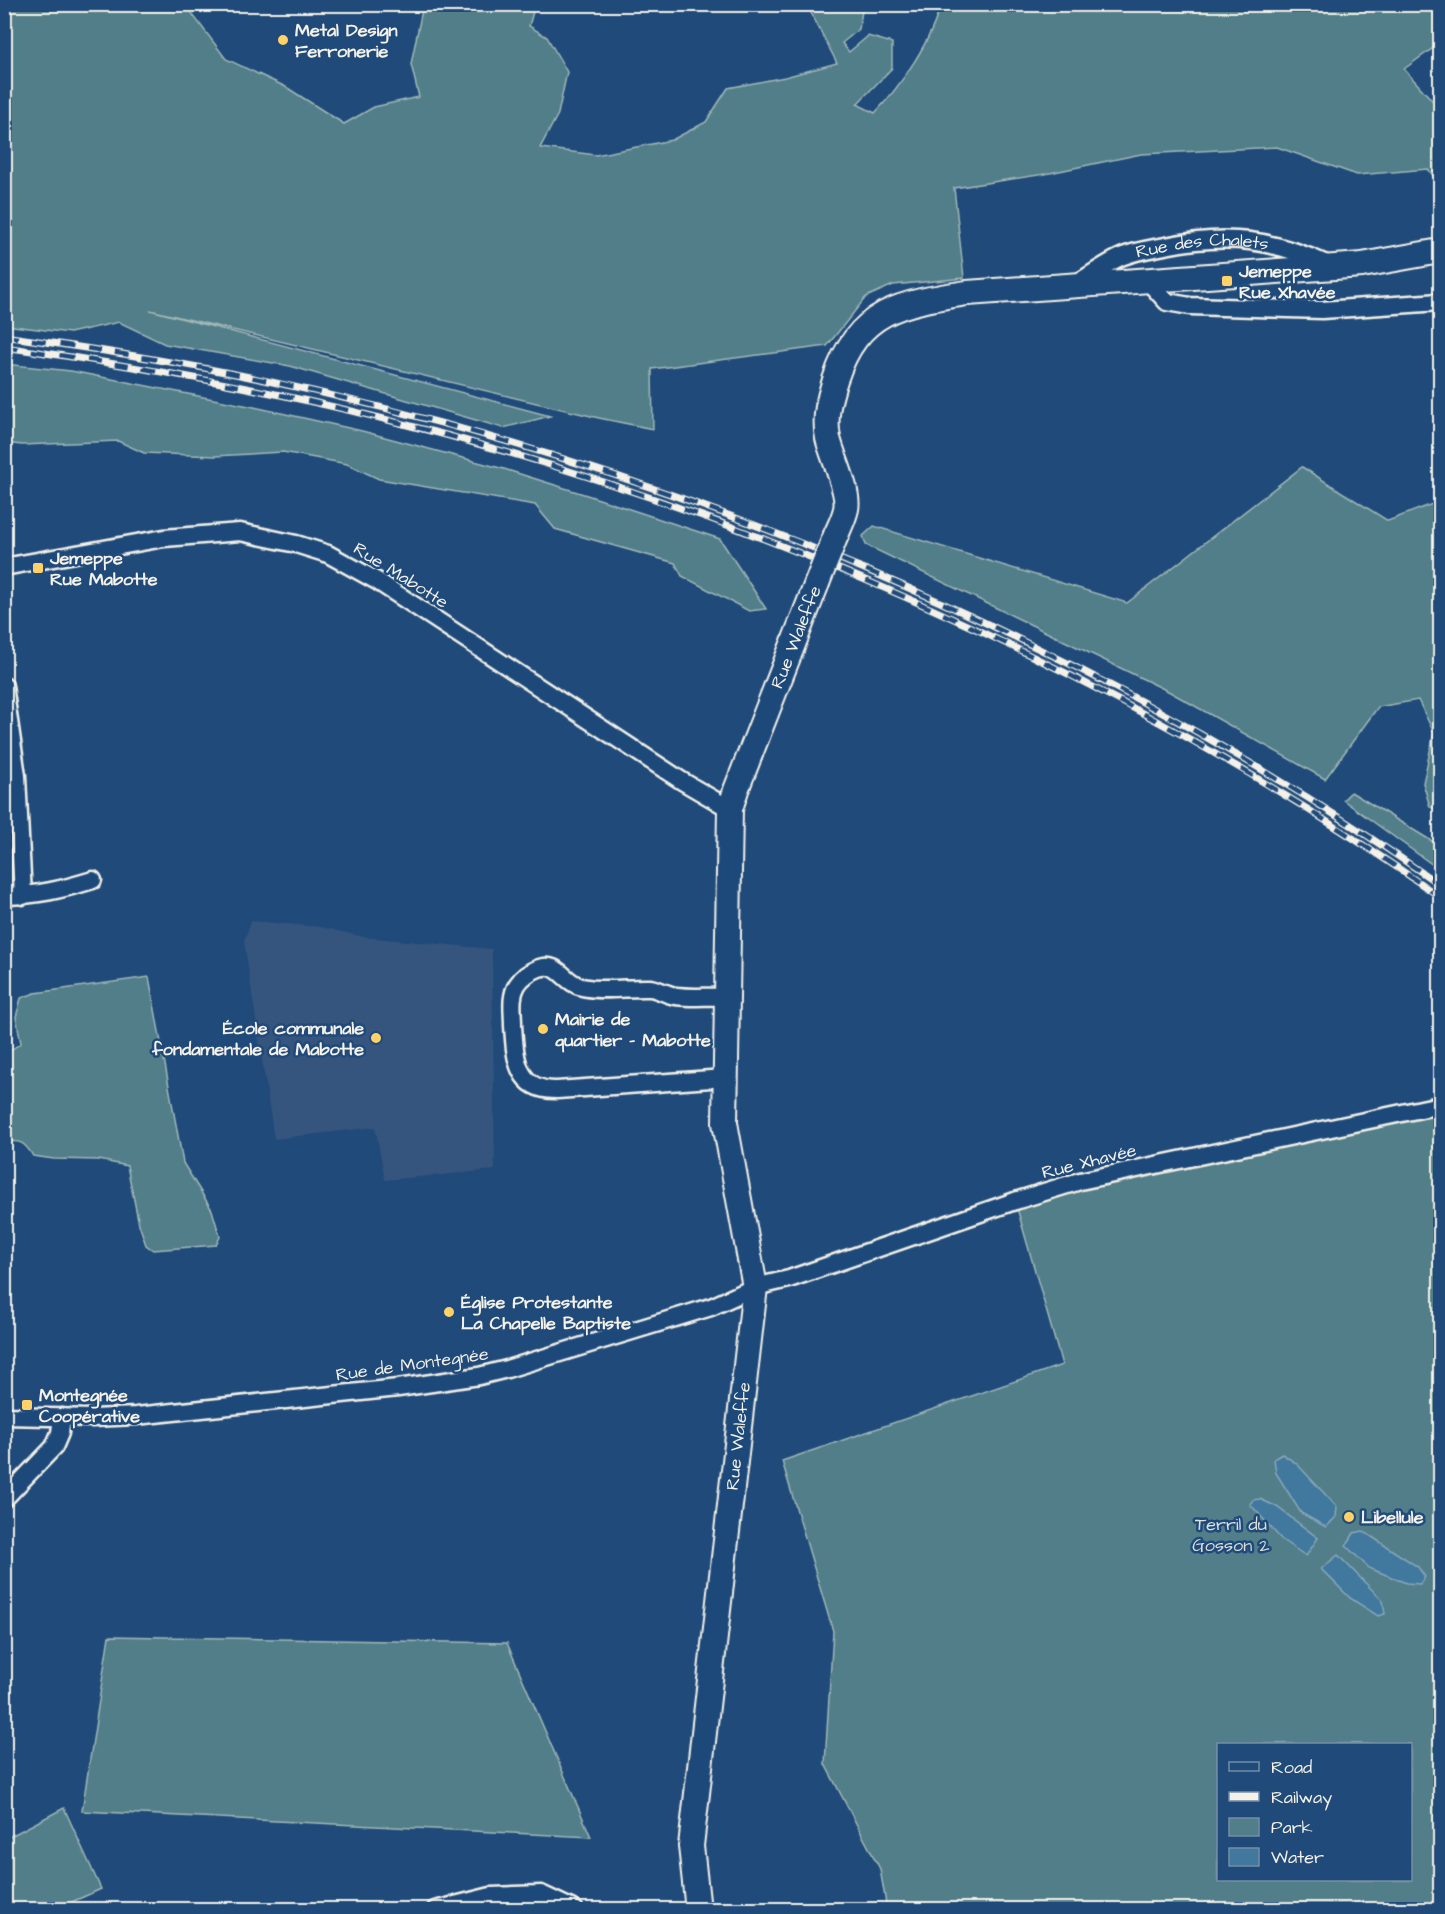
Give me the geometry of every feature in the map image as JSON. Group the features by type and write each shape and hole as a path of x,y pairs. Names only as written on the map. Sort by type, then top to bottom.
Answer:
{"street":[{"name":"Rue des Chalets","path":"1072,286 1118,258 1138,251 1189,241 1222,238 1278,245 1335,267"},
{"name":"Rue des Chalets","path":"899,307 931,298 967,293 1362,265 1440,251"},
{"path":"1147,280 1167,302 1190,306 1322,310 1440,302"},
{"name":"Rue Waleffe","path":"698,1910 691,1846 756,1287 725,1123 730,809 847,507 844,489 828,438 827,406 840,365 855,338 875,318 899,307"},
{"name":"Rue Mabotte","path":"4,567 164,538 240,532 296,544 328,554 377,582 682,782 730,809"},
{"path":"4,686 18,784 23,896"},
{"path":"4,896 50,892 93,880"},
{"path":"725,1078 557,1090 537,1087 527,1079 515,1057 512,1007 514,993 522,978 546,966 555,968 572,982 583,987 653,988 676,996 726,997"},
{"name":"Rue Xhavée","path":"756,1287 789,1279 1080,1181 1440,1105"},
{"name":"Rue de Montegnée","path":"4,1416 93,1418 136,1416 398,1388 478,1376 711,1307 756,1287"},
{"path":"4,1499 54,1447 60,1433 62,1417"},
{"path":"435,1910 491,1896 541,1894 575,1910"}],"shaded area":[{"name":"École communale fondamentale de Mabotte","path":"251,921 321,927 364,937 492,949 495,1170 385,1180 375,1127 274,1139 244,941"}],"green space":[{"path":"5,4 189,5 193,15 226,59 286,87 344,124 374,107 419,97 411,64 423,5 535,5 529,26 547,37 567,72 558,114 540,148 596,155 672,140 706,122 728,88 785,77 837,63 808,7 814,5 863,5 859,29 842,43 849,52 868,36 892,43 892,68 857,104 875,113 923,48 940,5 1440,5 1440,43 1404,69 1440,109 1440,185 1428,169 1357,175 1277,147 1141,154 1045,174 954,188 964,278 893,285 866,297 827,346 652,369 653,429 150,310 550,416 503,428 290,366 165,344 119,322 70,333 5,325"},
{"path":"4,364 71,371 362,431 504,469 590,496 720,539 766,609 749,611 682,576 675,563 555,529 535,505 379,479 347,464 283,452 215,456 144,453 118,441 22,445 5,443"},
{"path":"1302,467 1388,521 1440,501 1440,811 1430,807 1423,783 1434,733 1418,700 1378,707 1325,779 1170,692 866,545 863,536 874,526 1127,603"},
{"path":"1351,792 1440,846 1440,870 1343,800"},
{"path":"149,977 183,1163 212,1210 220,1237 216,1245 153,1250 146,1245 139,1224 127,1166 99,1160 33,1156 22,1143 5,1143 5,1054 21,1043 16,1017 21,998 35,993"},
{"name":"Terril du Gosson 2","path":"1440,1115 1440,1909 887,1909 880,1869 825,1764 833,1631 782,1461 1062,1365 1015,1201 1080,1181"},
{"path":"109,1636 507,1643 591,1837 82,1811"},
{"path":"64,1808 101,1889 56,1909 5,1909 5,1839"}],"water":[{"path":"1282,1454 1296,1463 1337,1507 1336,1517 1326,1527 1301,1513 1276,1473 1274,1459"},
{"path":"1260,1499 1277,1507 1318,1538 1306,1556 1282,1540 1250,1504 1253,1500"},
{"path":"1363,1531 1418,1567 1425,1577 1420,1584 1406,1583 1369,1568 1346,1546 1354,1533"},
{"path":"1338,1555 1383,1601 1385,1614 1378,1616 1350,1598 1321,1569"}],"railway":[{"path":"4,336 235,374 394,411 553,456 710,508 864,569 1015,637 1161,712 1303,795 1440,885"},
{"path":"4,347 193,378 287,396 380,418 520,456 659,501 797,552 932,609 1065,673 1194,742 1320,817 1440,897"}],"place":[{"name":"Metal Design Ferronerie","path":"283,40"},
{"name":"Jemeppe Rue Xhavée","path":"1227,281"},
{"name":"Jemeppe Rue Mabotte","path":"38,568"},
{"name":"Mairie de quartier - Mabotte","path":"543,1029"},
{"name":"École communale fondamentale de Mabotte","path":"376,1038"},
{"name":"Église Protestante La Chapelle Baptiste","path":"449,1312"},
{"name":"Montegnée Coopérative","path":"27,1405"},
{"name":"Libellule","path":"1349,1517"}]}
